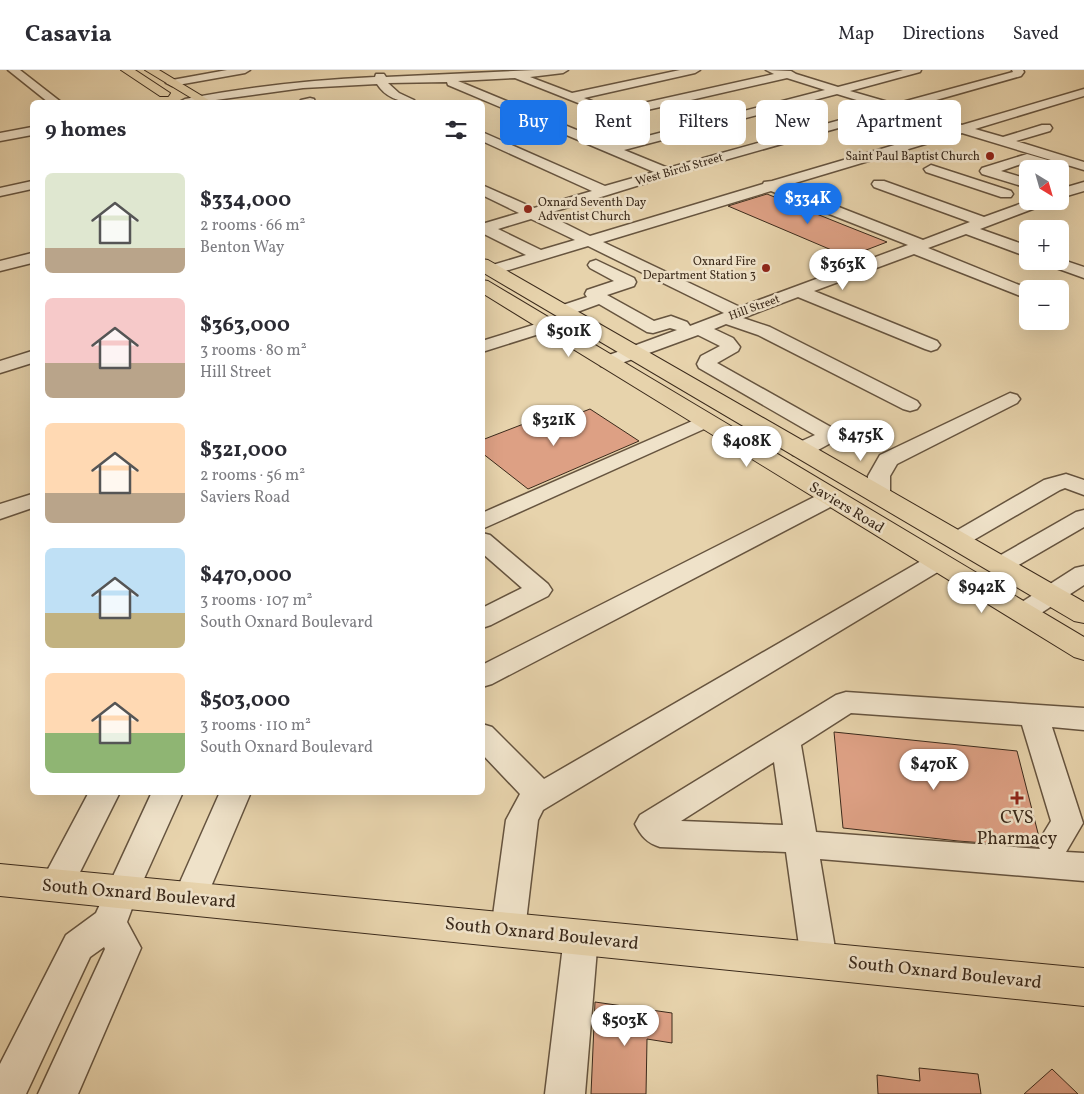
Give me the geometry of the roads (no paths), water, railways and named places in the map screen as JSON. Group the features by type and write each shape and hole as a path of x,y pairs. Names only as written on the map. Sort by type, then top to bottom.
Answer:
{"main road":[{"path":"131,70 176,100"},
{"path":"151,70 201,100"},
{"name":"Saviers Road","path":"486,273 556,318 608,362 1084,650"},
{"name":"Saviers Road","path":"556,318 634,352 1084,614"},
{"path":"1024,613 1033,634 1084,666"},
{"name":"South Oxnard Boulevard","path":"0,880 56,886 115,907 190,898 1084,987"}],"street":[{"path":"0,72 13,70 52,100"},
{"path":"172,83 245,70"},
{"path":"308,70 302,84 308,100"},
{"path":"209,100 302,84 381,76 517,76 563,70"},
{"path":"572,97 695,70"},
{"path":"771,70 871,100"},
{"path":"517,76 616,112 634,110 806,70"},
{"path":"612,149 916,70"},
{"name":"West Birch Street","path":"925,100 1017,74 1018,71"},
{"path":"447,75 667,172"},
{"path":"381,76 389,91 406,100"},
{"path":"486,273 538,255 768,185 1084,92"},
{"path":"1060,98 1084,104"},
{"name":"West Birch Street","path":"485,229 667,172 838,124"},
{"path":"962,128 1064,160"},
{"path":"1004,141 1046,128"},
{"path":"2,134 30,130"},
{"path":"485,137 604,191"},
{"path":"1021,160 1027,158 1033,160"},
{"path":"1019,161 987,171 1019,181"},
{"path":"1069,162 1084,166"},
{"path":"931,169 1019,196"},
{"path":"879,184 984,222"},
{"path":"0,192 30,185"},
{"path":"768,185 918,246 1019,290"},
{"path":"1069,191 1084,186"},
{"path":"485,190 732,311"},
{"name":"Hill Street","path":"608,362 695,329 732,311 798,291 1019,209"},
{"path":"485,229 538,255"},
{"path":"966,229 1019,249"},
{"path":"0,266 30,258"},
{"path":"596,265 628,282"},
{"path":"1069,268 1084,273"},
{"path":"655,273 593,294 653,328 671,321 732,311"},
{"path":"693,273 686,277 686,280 764,331 910,405"},
{"path":"798,291 931,344"},
{"path":"485,346 556,318 600,298"},
{"path":"671,321 727,342 731,347 708,360 706,364 831,434 801,450"},
{"path":"0,367 30,359"},
{"path":"879,495 879,476 888,460 1010,399"},
{"path":"485,521 706,421"},
{"path":"958,540 1052,484 1066,481 1084,488"},
{"path":"485,675 832,497"},
{"path":"0,512 30,502"},
{"path":"1001,566 1084,517"},
{"path":"485,543 539,590 485,617"},
{"path":"508,930 522,820 532,801 937,562"},
{"path":"1024,613 1084,574"},
{"path":"1084,719 1034,717 846,702 650,824 660,834 1040,854 1084,868"},
{"path":"1034,717 1067,824 1040,854"},
{"path":"485,738 541,796"},
{"path":"786,740 819,960"},
{"path":"56,886 102,795"},
{"path":"6,1094 78,946 115,907 167,795"},
{"path":"190,898 235,795"},
{"path":"58,1094 123,948 115,907"},
{"path":"565,1094 581,937"}],"place":[{"name":"Saint Paul Baptist Church","path":"990,156"},
{"name":"Oxnard Seventh Day Adventist Church","path":"528,209"},
{"name":"Oxnard Fire Department Station 3","path":"766,268"},
{"name":"CVS Pharmacy","path":"1017,798"}]}
